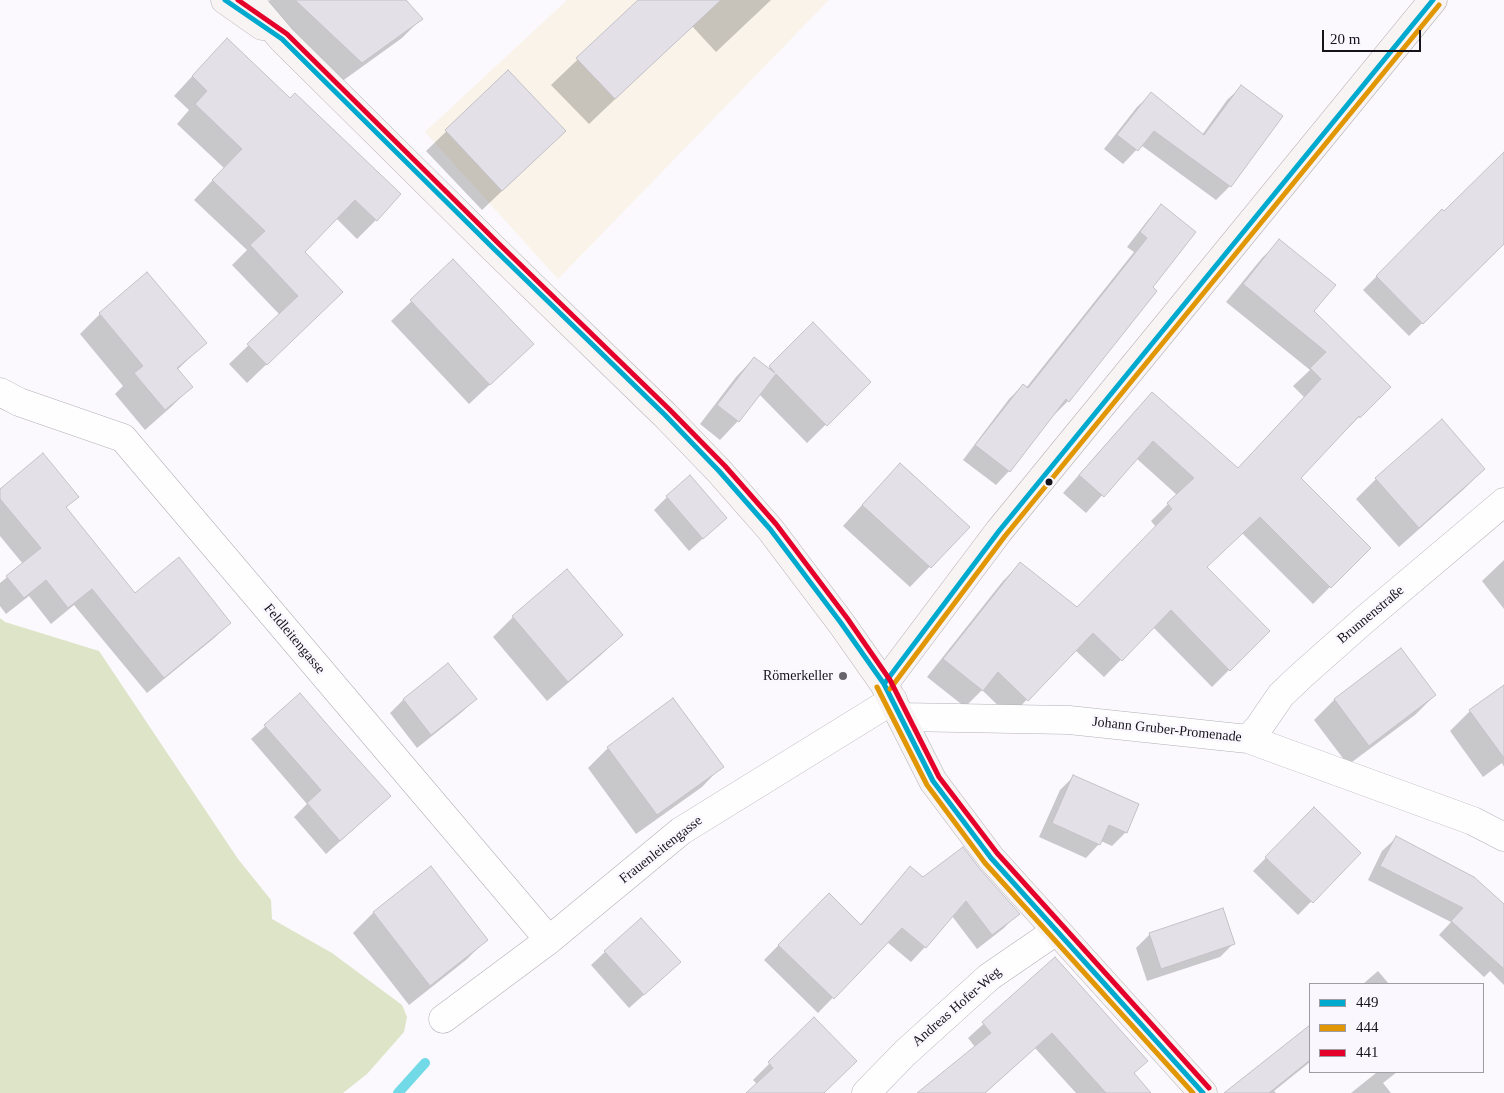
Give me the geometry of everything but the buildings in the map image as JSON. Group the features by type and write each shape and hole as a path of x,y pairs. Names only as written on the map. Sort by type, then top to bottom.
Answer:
{"main road":[{"path":"225,0 282,39"},
{"path":"249,0 282,39 665,415 719,471 770,529 841,623 893,700 933,781 991,858 1203,1093"},
{"path":"893,700 1004,524 1432,0"}],"street":[{"name":"Feldleitengasse","path":"0,392 19,402 123,438 550,940"},
{"name":"Brunnenstraße","path":"1248,739 1259,727 1281,695 1301,676 1504,502"},
{"name":"Johann Gruber-Promenade","path":"893,700 1248,739 1473,821 1504,837"},
{"name":"Frauenleitengasse","path":"443,1019 550,940 681,831 893,700"},
{"name":"Andreas Hofer-Weg","path":"866,1093 905,1053 989,977 1056,931"}],"shaded area":[{"path":"567,0 829,0 558,279 425,132"}],"green space":[{"path":"0,618 5,622 99,651 238,859 271,900 272,919 332,953 402,1005 407,1017 404,1032 367,1074 343,1093 0,1093"}],"waterway":[{"path":"398,1093 425,1063"}],"transit line":[{"name":"449","path":"225,0 282,39 665,415 719,471 770,529 841,623 884,684 933,781 991,858 1203,1093"},
{"name":"441","path":"238,0 287,34 725,466 776,524 847,618 890,680 939,777 997,853 1209,1088"},
{"name":"449","path":"884,684 999,531 1433,0"},
{"name":"444","path":"890,689 1005,536 1439,5"},
{"name":"444","path":"877,687 927,785 985,863 1193,1093"}],"place":[{"name":"Römerkeller","path":"843,676"}]}
